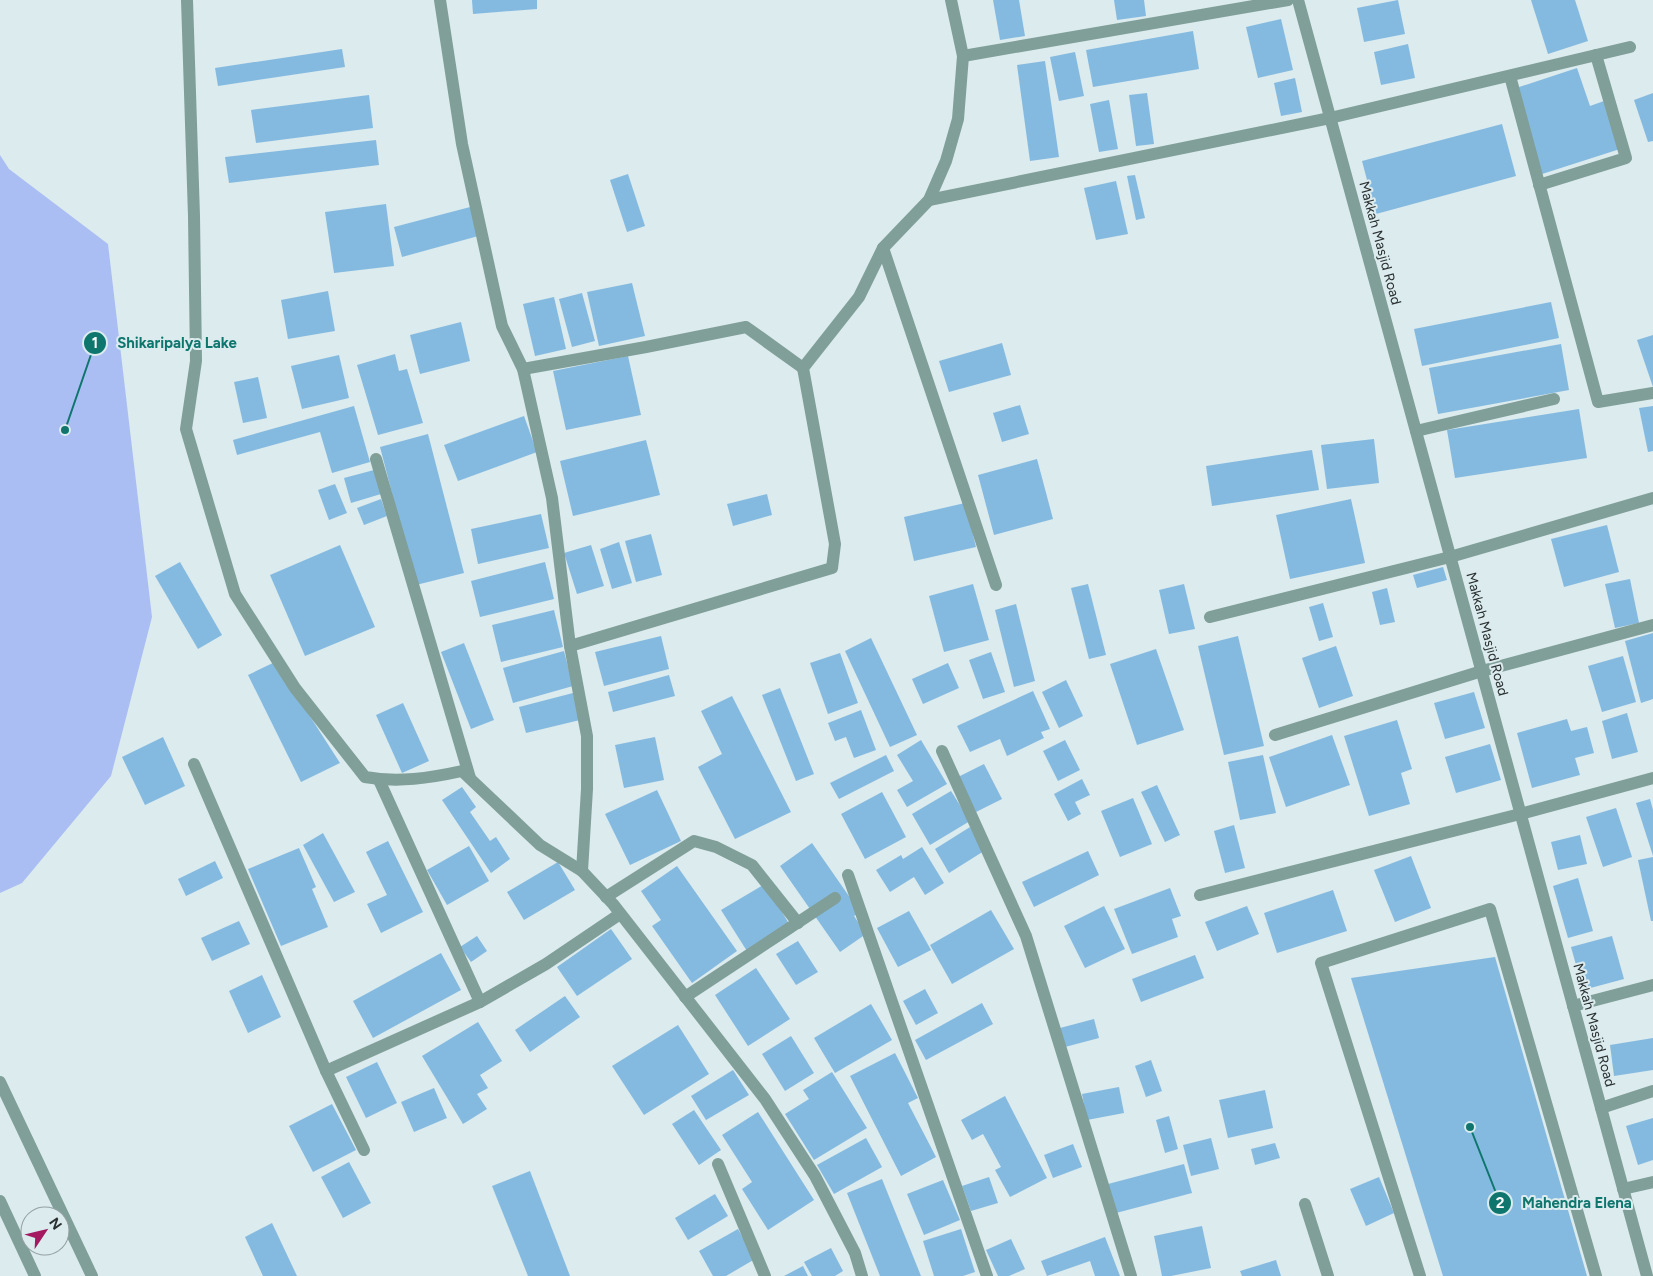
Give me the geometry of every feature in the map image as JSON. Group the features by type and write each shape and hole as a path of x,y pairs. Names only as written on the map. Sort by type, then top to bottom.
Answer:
{"street":[{"path":"187,0 194,216 196,362 186,429 235,594 294,688 365,777 379,780 423,779 462,771 540,844 582,871 606,897 765,1099 815,1176 855,1253 862,1276"},
{"path":"440,0 462,144 502,326 523,369 552,498 570,646 588,736 582,871"},
{"path":"803,368 858,297 883,248 929,200 946,162 958,119 963,56 951,0"},
{"path":"963,56 1288,0"},
{"name":"Makkah Masjid Road","path":"1298,0 1647,1276"},
{"path":"929,200 1330,118 1630,47"},
{"path":"1539,185 1626,158 1596,55"},
{"path":"1510,76 1598,402 1653,393"},
{"path":"883,248 996,585"},
{"path":"523,369 646,347 746,326 803,368 835,544 832,568 570,646"},
{"path":"1416,431 1554,399"},
{"path":"376,459 470,778"},
{"path":"1210,617 1450,557 1653,498"},
{"path":"1275,735 1482,671 1653,626"},
{"path":"942,751 1026,936 1132,1276"},
{"path":"194,764 326,1071 364,1150"},
{"path":"1200,894 1520,814 1653,778"},
{"path":"379,780 480,1002"},
{"path":"606,897 694,841 716,847 752,865 798,922"},
{"path":"848,875 986,1276"},
{"path":"685,997 835,898"},
{"path":"1420,1276 1321,963 1490,909 1596,1276"},
{"path":"326,1071 480,1002 546,964 620,914"},
{"path":"1573,1006 1653,985"},
{"path":"0,1082 92,1276"},
{"path":"1601,1108 1653,1091"},
{"path":"718,1164 765,1276"},
{"path":"1623,1190 1653,1182"},
{"path":"0,1201 35,1276"},
{"path":"1305,1204 1328,1276"}],"water":[{"path":"0,155 9,169 108,244 152,617 111,776 22,883 0,893"}],"building":[{"path":"472,0 537,0 537,9 473,14"},
{"path":"993,0 1019,0 1025,36 1000,40"},
{"path":"1114,0 1144,0 1146,16 1117,20"},
{"path":"1398,0 1405,34 1364,42 1357,8"},
{"path":"1531,0 1575,0 1588,41 1548,54"},
{"path":"1281,19 1293,70 1258,78 1246,27"},
{"path":"1193,31 1199,69 1093,87 1086,50"},
{"path":"1408,44 1415,78 1381,85 1374,52"},
{"path":"342,49 345,67 218,86 215,68"},
{"path":"1075,52 1084,96 1059,101 1050,57"},
{"path":"1045,61 1059,157 1030,161 1017,65"},
{"path":"1577,68 1590,106 1604,101 1620,149 1539,175 1516,88"},
{"path":"1295,78 1302,112 1281,116 1274,83"},
{"path":"1147,93 1154,144 1136,146 1129,95"},
{"path":"1653,93 1653,141 1648,142 1634,100"},
{"path":"369,95 373,128 256,143 251,110"},
{"path":"1109,100 1118,149 1099,152 1090,104"},
{"path":"1502,124 1516,176 1376,214 1362,161"},
{"path":"376,140 379,165 229,183 225,157"},
{"path":"628,174 645,226 627,232 610,180"},
{"path":"1135,175 1145,218 1136,220 1127,176"},
{"path":"1116,181 1128,234 1096,240 1084,188"},
{"path":"386,204 394,266 334,273 325,212"},
{"path":"474,206 482,235 402,257 394,227"},
{"path":"632,283 645,336 599,346 587,292"},
{"path":"328,291 335,331 288,339 281,300"},
{"path":"582,293 595,341 572,347 559,299"},
{"path":"554,297 566,349 535,356 523,304"},
{"path":"1551,302 1559,338 1422,366 1414,329"},
{"path":"461,322 470,361 420,374 410,335"},
{"path":"1653,335 1653,387 1637,340"},
{"path":"1002,343 1011,375 949,392 939,361"},
{"path":"1561,344 1569,390 1438,414 1429,368"},
{"path":"395,354 399,371 407,369 423,423 378,435 357,365"},
{"path":"339,355 349,398 302,409 291,366"},
{"path":"628,356 641,415 566,430 553,371"},
{"path":"258,377 267,418 243,423 234,382"},
{"path":"1020,405 1029,434 1002,442 993,413"},
{"path":"354,406 370,462 332,473 320,432 237,455 233,440"},
{"path":"1653,406 1653,451 1648,452 1639,408"},
{"path":"1579,409 1587,458 1455,478 1447,430"},
{"path":"524,416 537,452 458,481 444,445"},
{"path":"428,434 464,573 416,585 380,447"},
{"path":"1374,439 1379,483 1327,489 1321,445"},
{"path":"646,440 660,495 573,516 560,461"},
{"path":"1312,450 1319,490 1212,506 1206,466"},
{"path":"1037,459 1053,519 994,535 978,475"},
{"path":"374,470 381,494 351,503 344,478"},
{"path":"335,484 347,513 329,520 318,490"},
{"path":"767,494 772,515 733,526 727,504"},
{"path":"381,499 387,516 364,525 357,508"},
{"path":"1351,499 1365,563 1290,579 1276,515"},
{"path":"965,503 976,547 914,561 904,517"},
{"path":"541,514 549,548 478,564 471,529"},
{"path":"1607,525 1619,572 1564,587 1551,539"},
{"path":"651,534 662,575 636,582 625,541"},
{"path":"619,542 632,583 612,589 600,549"},
{"path":"340,545 375,627 305,656 270,575"},
{"path":"591,545 604,586 577,594 564,553"},
{"path":"180,562 222,635 198,649 155,576"},
{"path":"545,562 554,599 480,617 471,581"},
{"path":"1443,567 1447,580 1417,588 1413,575"},
{"path":"1630,579 1639,623 1615,628 1605,584"},
{"path":"973,584 989,640 944,652 929,596"},
{"path":"1088,584 1106,655 1089,659 1071,588"},
{"path":"1184,584 1195,629 1169,634 1159,590"},
{"path":"1387,588 1395,622 1380,625 1372,592"},
{"path":"1323,603 1333,637 1319,641 1309,607"},
{"path":"1016,604 1035,681 1014,687 995,610"},
{"path":"554,610 563,647 501,662 492,625"},
{"path":"1653,633 1653,699 1641,703 1625,641"},
{"path":"661,636 669,669 604,686 595,652"},
{"path":"1238,636 1264,746 1224,755 1198,646"},
{"path":"871,638 917,735 890,747 845,651"},
{"path":"464,643 494,720 471,729 441,652"},
{"path":"1336,646 1353,696 1319,708 1302,658"},
{"path":"1156,649 1184,730 1137,745 1110,664"},
{"path":"564,651 573,686 513,703 503,668"},
{"path":"991,652 1005,692 983,699 969,660"},
{"path":"840,653 858,703 828,714 810,663"},
{"path":"1623,656 1636,702 1602,712 1588,666"},
{"path":"275,662 340,763 301,782 248,675"},
{"path":"948,663 959,688 923,704 912,679"},
{"path":"669,675 675,696 613,712 608,692"},
{"path":"1066,680 1083,716 1059,728 1042,692"},
{"path":"780,688 814,774 796,781 762,695"},
{"path":"1033,691 1050,729 1041,732 1044,738 1007,756 1000,739 970,752 957,726"},
{"path":"1474,692 1485,728 1445,739 1434,703"},
{"path":"573,693 580,720 526,733 519,707"},
{"path":"732,696 791,812 735,839 698,767 722,754 701,711"},
{"path":"403,703 429,761 402,773 376,715"},
{"path":"861,710 876,750 854,758 846,737 835,741 828,723"},
{"path":"1627,713 1638,752 1612,759 1602,721"},
{"path":"1567,719 1571,731 1587,727 1594,753 1575,758 1580,775 1532,788 1517,733"},
{"path":"1397,720 1412,769 1401,773 1410,804 1369,816 1344,736"},
{"path":"1332,735 1350,785 1286,807 1269,757"},
{"path":"163,737 185,786 145,805 122,757"},
{"path":"655,737 664,780 624,788 615,745"},
{"path":"921,740 947,784 907,807 897,790 913,781 897,755"},
{"path":"1065,740 1080,770 1058,781 1043,751"},
{"path":"1490,744 1501,780 1456,793 1445,757"},
{"path":"886,755 894,771 839,799 830,783"},
{"path":"1263,755 1276,813 1240,820 1228,762"},
{"path":"984,764 1002,799 976,812 958,777"},
{"path":"1082,779 1090,795 1075,802 1081,814 1068,821 1054,794"},
{"path":"1157,785 1180,835 1165,842 1141,792"},
{"path":"462,787 476,807 470,812 490,841 496,837 510,859 491,873 442,800"},
{"path":"657,790 681,841 630,865 605,814"},
{"path":"951,791 970,821 930,845 912,814"},
{"path":"882,792 906,837 865,859 841,814"},
{"path":"1133,798 1152,844 1120,857 1101,811"},
{"path":"1650,799 1653,810 1653,856 1636,803"},
{"path":"1616,808 1632,857 1603,867 1586,817"},
{"path":"1234,825 1245,868 1225,873 1214,831"},
{"path":"970,827 984,851 949,873 935,849"},
{"path":"323,833 355,892 334,902 303,845"},
{"path":"1580,835 1587,864 1558,870 1551,842"},
{"path":"388,841 423,912 381,933 367,904 387,895 366,852"},
{"path":"812,843 860,912 854,916 866,934 840,952 780,866"},
{"path":"469,846 489,881 447,905 427,870"},
{"path":"922,847 944,883 925,895 914,877 890,892 876,870 901,855 903,859"},
{"path":"299,848 316,887 312,889 328,927 281,946 248,869"},
{"path":"1088,851 1099,875 1034,907 1022,882"},
{"path":"1411,856 1431,908 1395,922 1374,870"},
{"path":"1653,857 1653,921 1651,921 1638,860"},
{"path":"215,861 223,878 186,896 178,879"},
{"path":"558,862 575,890 524,920 507,892"},
{"path":"677,866 737,951 692,983 652,926 661,920 641,891"},
{"path":"1578,878 1593,931 1568,938 1553,886"},
{"path":"765,884 794,932 752,959 721,910"},
{"path":"1170,888 1181,916 1172,919 1178,937 1132,954 1114,909"},
{"path":"1333,890 1347,931 1277,953 1264,913"},
{"path":"1104,906 1125,949 1085,968 1064,926"},
{"path":"1247,906 1259,934 1217,951 1205,922"},
{"path":"991,910 1014,949 952,984 930,945"},
{"path":"909,911 931,950 898,967 877,928"},
{"path":"239,921 250,944 212,961 201,938"},
{"path":"611,929 632,959 577,996 557,967"},
{"path":"477,936 487,951 471,962 460,947"},
{"path":"1612,936 1624,979 1583,990 1571,947"},
{"path":"798,941 818,972 796,985 776,954"},
{"path":"441,953 461,990 373,1038 353,1001"},
{"path":"1195,955 1204,978 1141,1002 1132,979"},
{"path":"1495,957 1587,1276 1443,1276 1351,978"},
{"path":"756,968 790,1019 748,1046 715,995"},
{"path":"262,975 281,1017 248,1033 229,991"},
{"path":"925,989 938,1013 916,1025 903,1001"},
{"path":"565,996 580,1017 530,1052 515,1030"},
{"path":"982,1003 993,1024 926,1060 915,1040"},
{"path":"871,1004 892,1040 835,1073 814,1038"},
{"path":"1094,1019 1099,1038 1065,1047 1060,1028"},
{"path":"478,1022 502,1061 480,1075 488,1088 477,1094 487,1109 463,1124 422,1056"},
{"path":"678,1025 709,1074 644,1115 612,1066"},
{"path":"791,1036 814,1073 785,1091 762,1054"},
{"path":"1653,1038 1653,1070 1614,1076 1610,1045"},
{"path":"895,1053 918,1098 908,1103 936,1157 901,1176 850,1076"},
{"path":"1151,1060 1162,1091 1146,1097 1135,1066"},
{"path":"377,1062 397,1103 366,1118 346,1077"},
{"path":"733,1070 749,1095 706,1120 691,1096"},
{"path":"832,1072 867,1128 814,1160 785,1114 809,1099 803,1090"},
{"path":"1119,1087 1124,1113 1087,1120 1082,1094"},
{"path":"434,1088 447,1118 414,1132 401,1102"},
{"path":"1265,1090 1273,1128 1228,1138 1219,1100"},
{"path":"1005,1096 1047,1178 1010,1197 995,1170 1001,1167 983,1134 972,1140 961,1120"},
{"path":"332,1104 356,1150 313,1172 289,1126"},
{"path":"694,1110 721,1150 699,1165 672,1124"},
{"path":"758,1112 814,1200 768,1230 742,1189 752,1182 722,1135"},
{"path":"1169,1116 1178,1149 1165,1153 1156,1120"},
{"path":"1653,1118 1653,1160 1638,1165 1626,1126"},
{"path":"866,1138 882,1167 834,1194 817,1165"},
{"path":"1211,1138 1219,1169 1191,1176 1183,1145"},
{"path":"1275,1143 1280,1158 1255,1165 1251,1149"},
{"path":"1073,1144 1082,1167 1053,1178 1044,1155"},
{"path":"349,1162 371,1203 343,1218 321,1177"},
{"path":"1184,1164 1192,1193 1116,1213 1108,1184"},
{"path":"530,1171 570,1276 528,1276 492,1186"},
{"path":"989,1177 998,1203 971,1211 962,1186"},
{"path":"1379,1177 1394,1213 1366,1226 1350,1189"},
{"path":"882,1179 921,1276 880,1276 847,1193"},
{"path":"943,1180 960,1220 924,1235 907,1194"},
{"path":"715,1194 728,1216 688,1240 675,1218"},
{"path":"272,1223 297,1276 263,1276 245,1237"},
{"path":"1202,1226 1211,1268 1162,1276 1154,1236"},
{"path":"738,1229 755,1259 726,1276 713,1276 699,1251"},
{"path":"961,1229 975,1272 963,1276 934,1276 923,1241"},
{"path":"1105,1237 1120,1276 1095,1276 1090,1261 1047,1276 1041,1261"},
{"path":"1011,1239 1025,1269 1009,1276 998,1276 986,1250"},
{"path":"831,1248 843,1271 835,1276 812,1276 804,1262"},
{"path":"1276,1260 1281,1276 1242,1276 1240,1271"},
{"path":"803,1266 808,1276 784,1276"}],"place":[{"name":"Shikaripalya Lake","path":"65,430"},
{"name":"Mahendra Elena","path":"1470,1127"}]}
